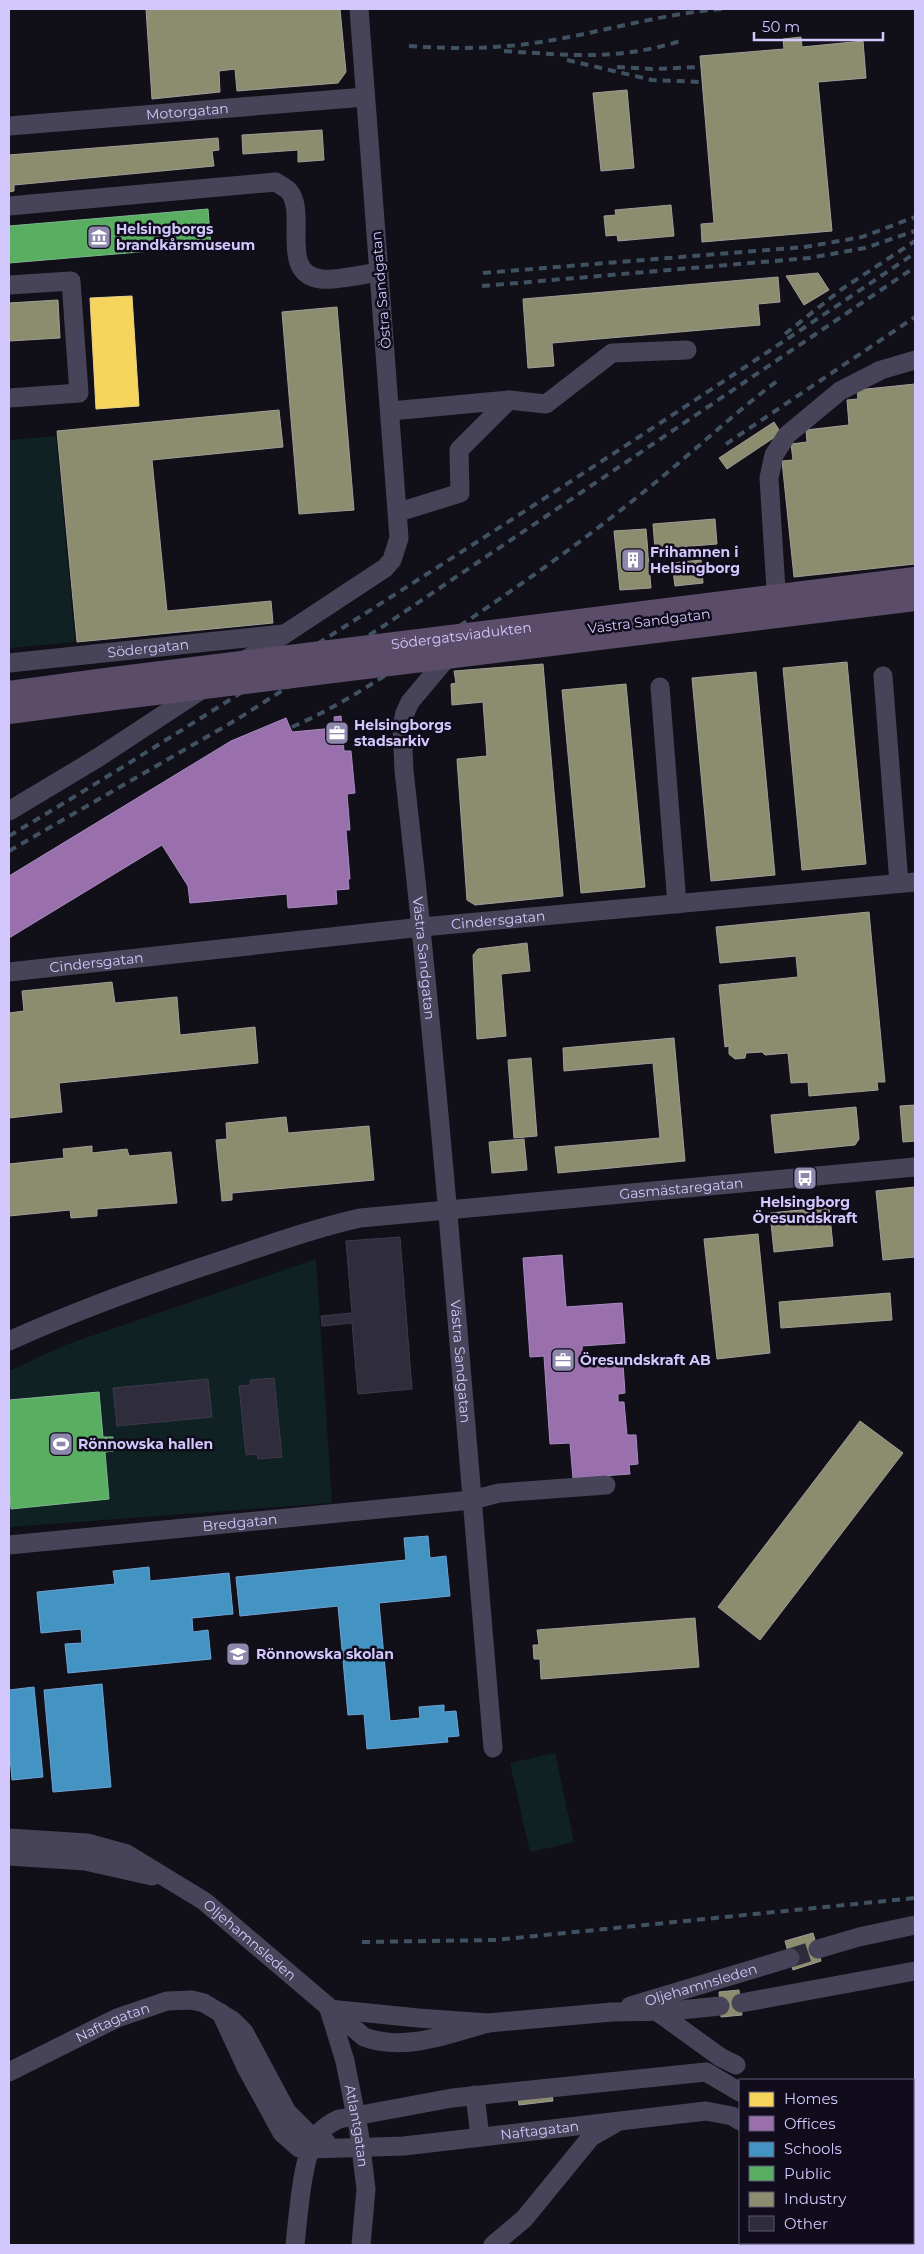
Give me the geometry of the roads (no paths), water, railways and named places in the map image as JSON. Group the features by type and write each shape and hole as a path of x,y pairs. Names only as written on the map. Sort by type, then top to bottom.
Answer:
{"main road":[{"name":"Södergatsviadukten","path":"9,712 114,688 915,579"},
{"name":"Södergatsviadukten","path":"9,693 114,688 915,599"}],"street":[{"name":"Östra Sandgatan","path":"287,633 385,568 392,560 399,538 399,512 359,9"},
{"name":"Motorgatan","path":"9,126 365,97"},
{"path":"9,206 276,182 289,191 296,206 296,257 304,271 320,279 379,272"},
{"path":"9,285 71,281 78,393 9,398"},
{"path":"391,411 509,400 546,404 612,353 688,350"},
{"path":"778,605 769,478 774,455 787,435 840,391 881,370 915,360"},
{"path":"399,512 460,493 459,450 509,400"},
{"name":"Västra Sandgatan","path":"494,1748 422,927 404,771 402,726 410,702 449,655 461,645 915,586"},
{"path":"9,811 99,757 287,633"},
{"name":"Södergatan","path":"9,663 287,633"},
{"path":"883,676 907,882"},
{"path":"660,687 677,904"},
{"name":"Cindersgatan","path":"9,972 422,927 907,882"},
{"name":"Gasmästaregatan","path":"448,1210 915,1167"},
{"path":"9,1341 57,1320 132,1292 328,1226 360,1218 448,1210"},
{"name":"Bredgatan","path":"9,1545 472,1500 499,1493 606,1485"},
{"name":"Oljehamnsleden","path":"9,1838 87,1843 127,1854 204,1901 364,2037 389,2044 418,2041 488,2023"},
{"name":"Oljehamnsleden","path":"9,1856 86,1861 166,1879"},
{"path":"818,1949 859,1936 915,1925"},
{"name":"Oljehamnsleden","path":"651,2006 790,1958"},
{"path":"741,2003 915,1971"},
{"name":"Naftagatan","path":"9,2072 117,2018 167,2001 192,2000 204,2003 221,2013 232,2020 244,2032 288,2112 308,2132 313,2143 336,2148 404,2146 706,2111 732,2116 739,2120"},
{"path":"651,2006 720,2057 736,2065"},
{"name":"Oljehamnsleden","path":"329,2009 488,2023 612,2012 651,2006 720,2006"},
{"name":"Atlantgatan","path":"329,2009 344,2061 359,2132 366,2189 361,2245"},
{"path":"295,2245 306,2167 313,2143 326,2125 339,2119 475,2095 706,2072 739,2091"},
{"path":"475,2095 480,2137"},
{"path":"494,2245 524,2219 591,2137 621,2120"}],"tunnel":[{"path":"790,1958 818,1949"}],"railway":[{"path":"409,46 472,48 519,45 558,39 674,15 722,9"},
{"path":"504,51 572,55 614,54 635,52 680,41"},
{"path":"567,60 652,80 700,82"},
{"path":"617,67 652,69 700,67"},
{"path":"483,273 805,247 862,237 915,217"},
{"path":"482,286 809,258 865,248 915,231"},
{"path":"785,334 842,289 915,241"},
{"path":"9,836 97,783 498,528 707,392 915,253"},
{"path":"9,851 236,720 385,625 915,267"},
{"path":"726,444 915,317"},
{"path":"292,727 344,701 377,681 538,572 646,490 777,381"},
{"path":"362,1942 495,1940 915,1898"}],"place":[{"name":"Helsingborgs brandkårsmuseum","path":"99,237"},
{"name":"Frihamnen i Helsingborg","path":"633,560"},
{"name":"Helsingborgs stadsarkiv","path":"337,733"},
{"name":"Helsingborg Öresundskraft","path":"805,1178"},
{"name":"Öresundskraft AB","path":"563,1360"},
{"name":"Rönnowska hallen","path":"61,1444"},
{"name":"Rönnowska skolan","path":"238,1654"}]}
